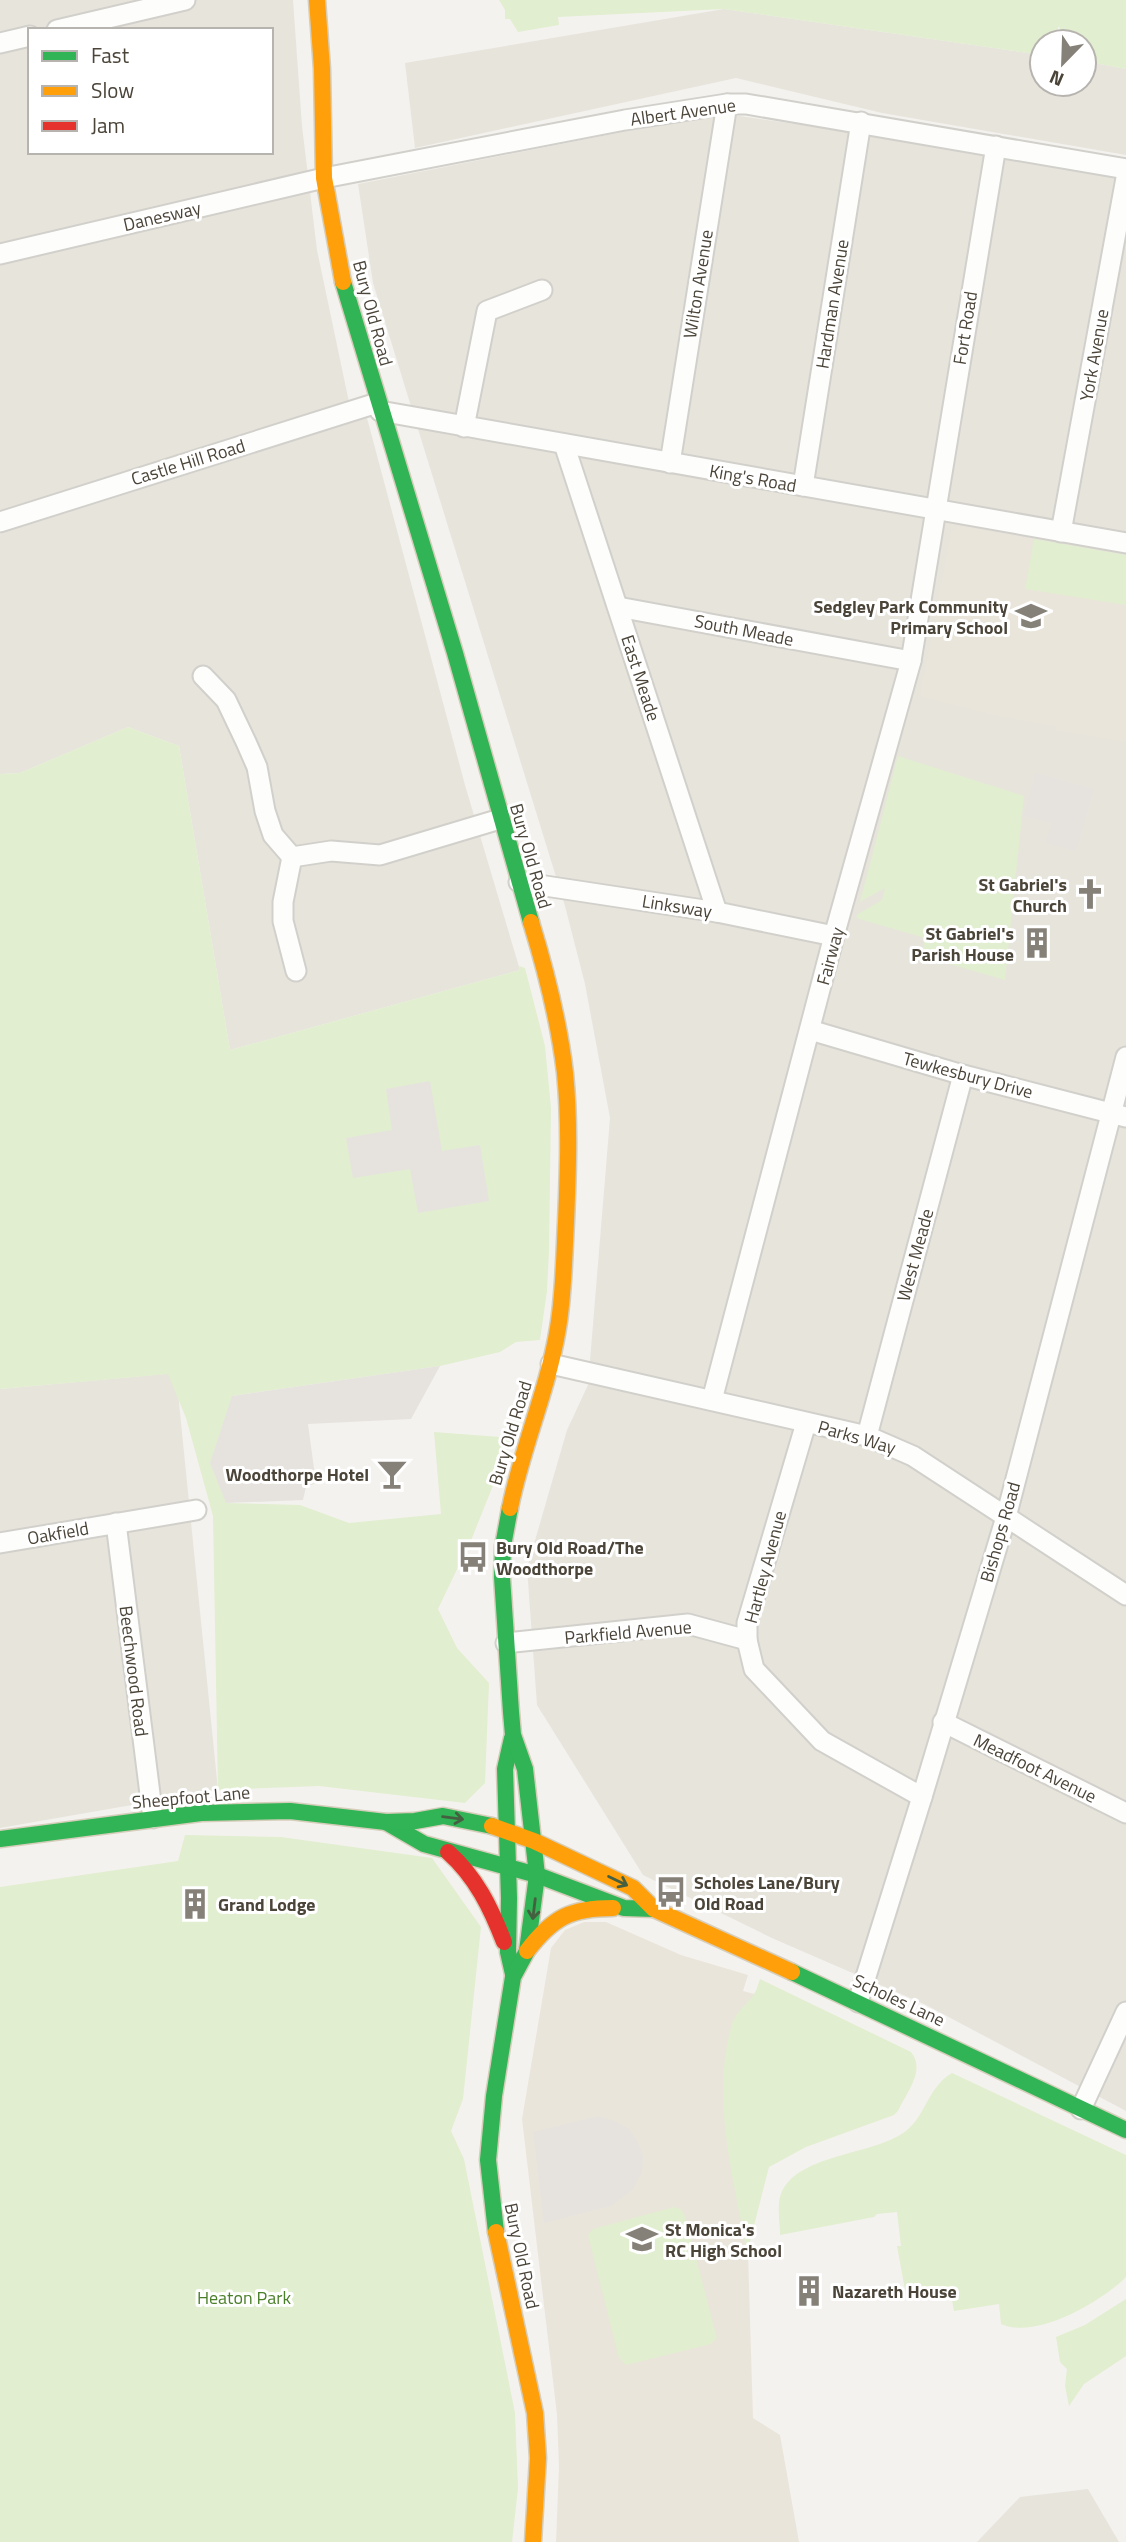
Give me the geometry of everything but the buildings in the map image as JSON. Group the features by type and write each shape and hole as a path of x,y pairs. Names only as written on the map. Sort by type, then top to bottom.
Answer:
{"main road":[{"name":"Bury Old Road","path":"317,0 322,69 324,178 345,295 455,653 500,819 550,986 565,1073 568,1150 563,1286 558,1329 551,1364 517,1471 507,1513 502,1577 513,1734 524,1769 537,1875 527,1951 513,1978 494,2096 488,2160 493,2216 535,2413 538,2458 533,2542"},
{"name":"Bury Old Road","path":"513,1734 505,1769 509,1868 508,1952 513,1978"},
{"name":"Sheepfoot Lane","path":"0,1839 201,1813 290,1811 386,1822 415,1821 441,1831 507,1839"},
{"name":"Sheepfoot Lane","path":"386,1822 424,1844 537,1875"},
{"path":"507,1839 534,1841"},
{"path":"507,1839 537,1875"},
{"name":"Scholes Lane","path":"534,1841 633,1888 654,1909 858,2002 1126,2130"},
{"path":"447,1851 462,1863 476,1880 508,1952"},
{"name":"Scholes Lane","path":"537,1875 624,1908 654,1909"},
{"path":"527,1951 544,1928 566,1913 583,1908 624,1908"}],"street":[{"path":"65,28 162,3 185,0"},
{"path":"0,43 28,36"},
{"name":"Albert Avenue","path":"324,178 625,120 727,104 746,104 861,122 1126,169"},
{"name":"Wilton Avenue","path":"670,463 727,104"},
{"name":"Hardman Avenue","path":"803,486 861,122"},
{"name":"Fort Road","path":"935,510 996,146"},
{"name":"Danesway","path":"0,254 324,178"},
{"name":"York Avenue","path":"1061,532 1126,178"},
{"path":"464,426 487,311 542,290"},
{"name":"King's Road","path":"379,407 464,426 1126,544"},
{"name":"Castle Hill Road","path":"0,522 379,407"},
{"name":"East Meade","path":"564,444 717,912"},
{"name":"Fairway","path":"712,1400 834,936 911,661 935,510"},
{"name":"South Meade","path":"618,607 911,661"},
{"path":"203,676 226,700 257,766 265,811 273,835 292,857"},
{"path":"292,857 331,851 380,855 500,819"},
{"path":"292,857 283,902 283,921 296,971"},
{"name":"Linksway","path":"519,882 717,912 834,936"},
{"name":"Tewkesbury Drive","path":"810,1030 963,1075 1118,1115"},
{"name":"Bishops Road","path":"858,2002 1006,1517 1118,1115 1126,1057"},
{"name":"West Meade","path":"867,1436 963,1075"},
{"name":"Parks Way","path":"551,1364 867,1436 914,1456 1126,1595"},
{"name":"Hartley Avenue","path":"806,1423 747,1623 747,1640 754,1669 822,1741 922,1797"},
{"name":"Oakfield","path":"0,1543 196,1510"},
{"name":"Beechwood Road","path":"116,1523 153,1818"},
{"name":"Parkfield Avenue","path":"506,1643 688,1624 747,1640"},
{"name":"Meadfoot Avenue","path":"943,1722 1126,1814"},
{"path":"1080,2109 1126,2012"}],"shaded area":[{"path":"0,0 293,0 302,126 317,250 349,402 0,510"},
{"path":"724,9 1028,53 1028,98 1098,98 1098,64 1126,69 1126,155 882,113 736,78 415,148 405,63"},
{"path":"719,113 994,153 1126,178 1126,2111 924,2004 774,1939 643,1875 537,1705 527,1568 567,1430 588,1385 610,1118 585,984 565,906 373,283 358,184"},
{"path":"367,418 465,785 520,970 230,1050 179,746 128,727 20,773 0,774 0,534"},
{"name":"Sedgley Park Community Primary School","path":"959,526 1126,555 1126,742 1056,730 1056,726 994,715 920,696 951,533"},
{"path":"1035,773 1094,789 1076,851 1046,843 1052,823 1024,816"},
{"path":"430,1081 442,1151 480,1145 489,1201 418,1213 410,1169 353,1178 346,1138 392,1130 386,1089"},
{"path":"440,1366 411,1419 308,1424 316,1483 306,1487 303,1500 226,1503 210,1463 232,1396"},
{"path":"176,1373 218,1790 0,1828 0,1389"},
{"name":"St Monica's RC High School","path":"584,1922 606,1922 681,1955 748,1975 743,1991 758,1995 750,2125 748,2253 753,2418 780,2435 799,2542 556,2542 559,2466 557,2415 522,2119 551,1948 565,1930"},
{"path":"598,2116 629,2129 643,2156 642,2172 633,2189 611,2206 544,2223 533,2132"},
{"path":"1088,2489 1119,2542 977,2542 1020,2497"}],"green space":[{"path":"499,0 1126,0 1126,69 1098,64 1098,28 1028,28 1028,53 724,9 558,17 559,25 518,32 510,19 505,19 505,10"},
{"path":"1034,539 1126,555 1126,605 1025,589"},
{"path":"128,727 179,746 230,1050 520,970 519,966 525,968 545,1046 551,1108 549,1250 540,1340 516,1342 500,1352 440,1366 232,1396 226,1503 300,1505 349,1523 441,1514 434,1432 512,1438 472,1538 438,1609 457,1648 489,1683 485,1783 465,1803 319,1786 218,1790 213,1516 186,1418 168,1374 0,1389 0,774 20,773"},
{"path":"898,756 1024,796 1005,980 921,956 925,938 856,918 858,914 882,900 885,888 860,902"},
{"name":"Heaton Park","path":"185,1835 281,1837 432,1858 481,1927 463,2099 451,2131 464,2159 515,2413 518,2488 512,2542 0,2542 0,1887 178,1861"},
{"path":"760,1979 911,2052 917,2066 910,2089 894,2115 806,2147 769,2167 747,2253 726,2139 723,2081 732,2024 755,1992"},
{"path":"952,2073 1126,2155 1126,2277 1085,2307 1049,2323 1015,2328 1001,2324 999,2304 954,2311 951,2294 941,2296 939,2290 906,2295 897,2246 901,2246 897,2212 780,2235 779,2203 785,2187 797,2174 832,2158 891,2140 906,2131 932,2093"},
{"path":"674,2207 681,2209 685,2216 717,2338 711,2344 626,2365 619,2358 588,2235 593,2229"},
{"path":"1126,2299 1126,2356 1084,2384 1069,2406 1065,2386 1067,2369 1060,2362 1056,2337 1085,2325"}],"traffic: fast":[{"path":"343,282 455,653 531,922"},
{"path":"496,2232 488,2160 494,2096 513,1977 527,1951 537,1875 525,1769 513,1735 511,1712 502,1577 503,1546 510,1508"},
{"path":"512,1738 505,1769 508,1952 513,1974"},
{"path":"0,1839 201,1813 290,1811 386,1822 443,1816 492,1826"},
{"path":"386,1822 424,1844 537,1875 624,1908 654,1909"},
{"path":"792,1972 1126,2130"}],"traffic: slow":[{"path":"317,0 322,69 324,178 343,282"},
{"path":"510,1508 554,1351 563,1288 567,1204 568,1129 565,1073 551,996 531,922"},
{"path":"492,1826 534,1841 633,1888 654,1909 792,1972"},
{"path":"527,1951 536,1939 564,1917 586,1910 613,1908"},
{"path":"496,2232 535,2413 538,2458 533,2542"}],"traffic: jam":[{"path":"448,1852 467,1872 482,1894 504,1942"}],"place":[{"name":"Sedgley Park Community Primary School","path":"1031,616"},
{"name":"St Gabriel's Church","path":"1090,894"},
{"name":"St Gabriel's Parish House","path":"1037,943"},
{"name":"Woodthorpe Hotel","path":"392,1474"},
{"name":"Bury Old Road/The Woodthorpe","path":"473,1557"},
{"name":"Scholes Lane/Bury Old Road","path":"671,1892"},
{"name":"Grand Lodge","path":"195,1904"},
{"name":"St Monica's RC High School","path":"642,2239"},
{"name":"Nazareth House","path":"809,2291"}]}
